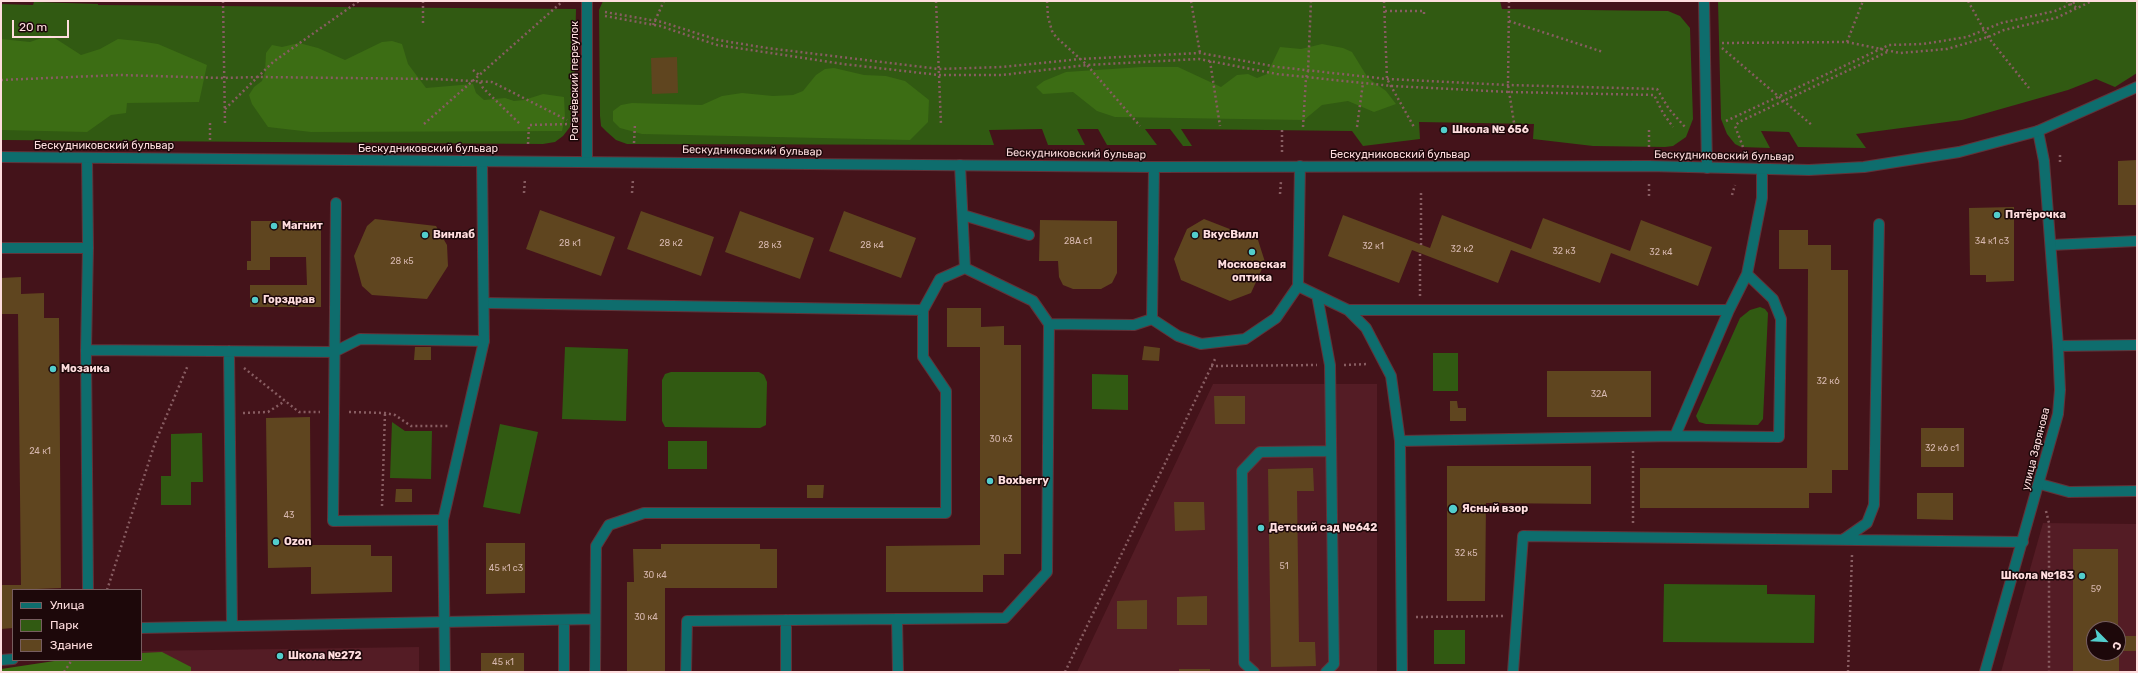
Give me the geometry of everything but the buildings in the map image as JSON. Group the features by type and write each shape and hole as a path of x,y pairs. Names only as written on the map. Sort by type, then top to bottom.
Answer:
{"street":[{"name":"Рогачёвский переулок","path":"587,1 587,161"},
{"path":"1704,1 1707,168"},
{"name":"Бескудниковский бульвар","path":"1,157 1154,167 1649,166 1762,169 1864,167 1959,152 2038,131 2137,87"},
{"name":"улица Зарянова","path":"1986,672 2040,484 2058,414 2060,390 2051,245 2044,161 2038,131"},
{"path":"88,158 86,350 88,589"},
{"path":"445,672 443,520 484,341 485,303 482,161"},
{"path":"960,165 965,268"},
{"path":"1152,319 1178,336 1201,344 1245,339 1276,318 1298,286 1300,166"},
{"path":"1152,319 1154,167"},
{"path":"1675,436 1729,310 1747,274 1762,198 1762,169"},
{"path":"336,203 333,521 443,520"},
{"path":"963,215 1028,234"},
{"path":"1848,539 1867,523 1874,505 1879,224"},
{"path":"2051,245 2137,241"},
{"path":"1,248 88,248"},
{"path":"595,672 596,546 609,524 644,513 946,513 946,391 923,357 923,310 940,279 965,268 1033,301 1049,324 1047,572 1005,618 687,621 686,672"},
{"path":"1400,441 1675,436 1779,437 1780,319 1772,299 1747,274"},
{"path":"1298,286 1348,310 1366,328 1391,376 1400,441 1402,672"},
{"path":"1317,295 1330,365 1334,664 1326,672"},
{"path":"485,303 923,310"},
{"path":"1348,310 1729,310"},
{"path":"1049,324 1134,325 1152,319"},
{"path":"86,350 334,352 360,339 484,341"},
{"path":"2058,346 2137,345"},
{"path":"229,351 232,626"},
{"path":"1254,672 1244,663 1242,471 1260,452 1331,452"},
{"path":"2040,484 2069,492 2137,491"},
{"path":"1513,672 1523,536 2023,542"},
{"path":"142,628 595,619"},
{"path":"897,619 898,672"},
{"path":"564,620 564,672"},
{"path":"786,620 786,672"},
{"path":"1,660 12,660"}],"path":[{"path":"223,1 223,78 225,123"},
{"path":"225,109 290,49 359,1"},
{"path":"423,1 423,23"},
{"path":"424,124 563,1"},
{"path":"653,25 664,1"},
{"path":"936,1 941,126"},
{"path":"1047,1 1052,30 1087,65 1140,126"},
{"path":"1191,1 1200,53"},
{"path":"1303,127 1306,78 1308,71 1311,1"},
{"path":"1384,1 1388,80 1414,127"},
{"path":"1509,1 1508,85 1515,129"},
{"path":"1847,42 1863,1"},
{"path":"1968,1 1988,37 2029,88"},
{"path":"2066,1 2077,8"},
{"path":"1726,121 1889,45 1946,42 1984,31 2001,23 2055,11 2078,1"},
{"path":"1722,43 1847,42 1900,53 1947,49 1988,37 2004,30 2056,18 2092,1"},
{"path":"1384,11 1424,11 1424,17"},
{"path":"605,12 655,21 718,40 760,47 939,69 1002,67 1080,59 1200,53 1308,71 1388,80 1657,89 1669,109 1685,127"},
{"path":"605,16 653,25 717,45 843,64 939,76 1002,75 1087,65 1199,59 1306,78 1392,86 1510,92 1654,94 1673,127"},
{"path":"1509,21 1603,52"},
{"path":"1722,48 1813,126"},
{"path":"1743,147 1735,126 1738,122 1888,51"},
{"path":"1210,61 1220,126"},
{"path":"473,70 479,75"},
{"path":"1,80 119,75 223,78 434,79 492,82 567,120"},
{"path":"480,82 483,88 521,125"},
{"path":"1357,127 1363,83"},
{"path":"210,123 210,142"},
{"path":"528,144 529,125 570,124"},
{"path":"634,143 635,124"},
{"path":"1649,127 1649,147"},
{"path":"524,193 525,178"},
{"path":"632,193 633,179"},
{"path":"1649,184 1649,196"},
{"path":"1732,195 1735,185"},
{"path":"1421,193 1421,245"},
{"path":"1420,253 1420,310"},
{"path":"1065,672 1223,342"},
{"path":"107,589 155,443 194,352"},
{"path":"1211,366 1385,364"},
{"path":"230,413 268,412 285,401"},
{"path":"382,521 385,413"},
{"path":"1633,437 1633,537"},
{"path":"2045,505 2049,523 2049,672"},
{"path":"1848,539 1848,672"},
{"path":"1401,617 1517,616"},
{"path":"64,672 71,661"}],"shaded area":[{"name":"Детский сад №642","path":"1213,384 1377,384 1377,672 1077,672"},
{"name":"Школа №183","path":"2043,523 2137,524 2137,672 2001,672"},
{"name":"Школа №272","path":"419,647 419,672 93,672 142,661 142,651"}],"green space":[{"path":"603,1 1500,1 1502,9 1668,11 1680,16 1690,28 1693,119 1686,137 1673,146 1665,147 1593,146 1533,139 1534,124 1419,122 1420,139 1363,146 1352,131 1181,129 1192,146 1183,146 1170,129 1145,129 1157,145 1107,145 1098,129 1077,129 1085,145 1048,145 1042,129 989,130 994,145 627,144 616,140 601,126 599,10"},
{"path":"1718,1 2137,1 2137,73 2115,87 2096,79 2068,90 1962,120 1856,134 1866,148 1798,147 1789,132 1761,131 1770,148 1741,147 1735,144 1727,134 1721,119"},
{"path":"34,2 98,5 576,9 574,97 570,127 563,136 555,142 543,144 1,140 1,4 33,5"},
{"path":"50,35 81,55 100,49 118,39 158,44 207,65 199,102 127,103 126,113 111,115 87,132 1,130 1,39 30,42"},
{"path":"392,41 402,44 408,64 426,88 473,84 476,93 484,100 505,98 514,101 524,100 543,94 564,97 565,117 562,131 311,132 268,127 252,104 249,95 254,87 262,81 265,72 266,53 272,45 282,47 299,43 318,48 345,60 382,42"},
{"path":"1322,44 1343,48 1352,52 1368,78 1386,91 1396,104 1374,112 1348,101 1322,105 1304,120 1115,117 1097,111 1073,92 1043,94 1036,87 1044,81 1066,72 1142,67 1178,67 1221,87 1237,75 1248,74 1257,78 1267,74 1280,47 1301,49"},
{"path":"834,68 864,75 886,76 905,81 929,100 928,122 910,140 642,134 620,128 613,121 613,111 621,105 632,103 702,105 722,96 742,93 773,96 793,95 803,91 816,75 825,69"},
{"path":"1760,307 1765,309 1768,313 1763,419 1758,425 1706,424 1699,422 1696,416 1740,318 1750,310"},
{"path":"565,347 628,349 626,421 562,419"},
{"path":"1433,353 1458,353 1458,391 1433,391"},
{"path":"671,372 759,372 764,375 767,382 766,425 760,428 665,427 662,421 662,380 665,374"},
{"path":"1092,374 1128,375 1128,410 1092,409"},
{"path":"392,422 405,431 432,431 431,479 390,478"},
{"path":"500,424 538,432 520,514 483,507"},
{"path":"202,433 203,482 191,482 191,505 161,505 161,476 171,476 171,434"},
{"path":"668,441 707,441 707,469 668,469"},
{"path":"1664,584 1767,585 1767,594 1815,595 1814,643 1663,642"},
{"path":"1434,630 1465,630 1465,664 1434,664"},
{"path":"162,652 191,667 191,672 1,672 1,669 54,661 142,661 142,653"}],"place":[{"name":"Школа № 656","path":"1444,130"},
{"name":"Пятёрочка","path":"1997,215"},
{"name":"Магнит","path":"274,226"},
{"name":"Винлаб","path":"425,235"},
{"name":"ВкусВилл","path":"1195,235"},
{"name":"Московская оптика","path":"1252,252"},
{"name":"Горздрав","path":"255,300"},
{"name":"Мозаика","path":"53,369"},
{"name":"Boxberry","path":"990,481"},
{"name":"Ясный взор","path":"1453,509"},
{"name":"Детский сад №642","path":"1261,528"},
{"name":"Ozon","path":"276,542"},
{"name":"Школа №183","path":"2082,576"},
{"name":"Школа №272","path":"280,656"}]}
